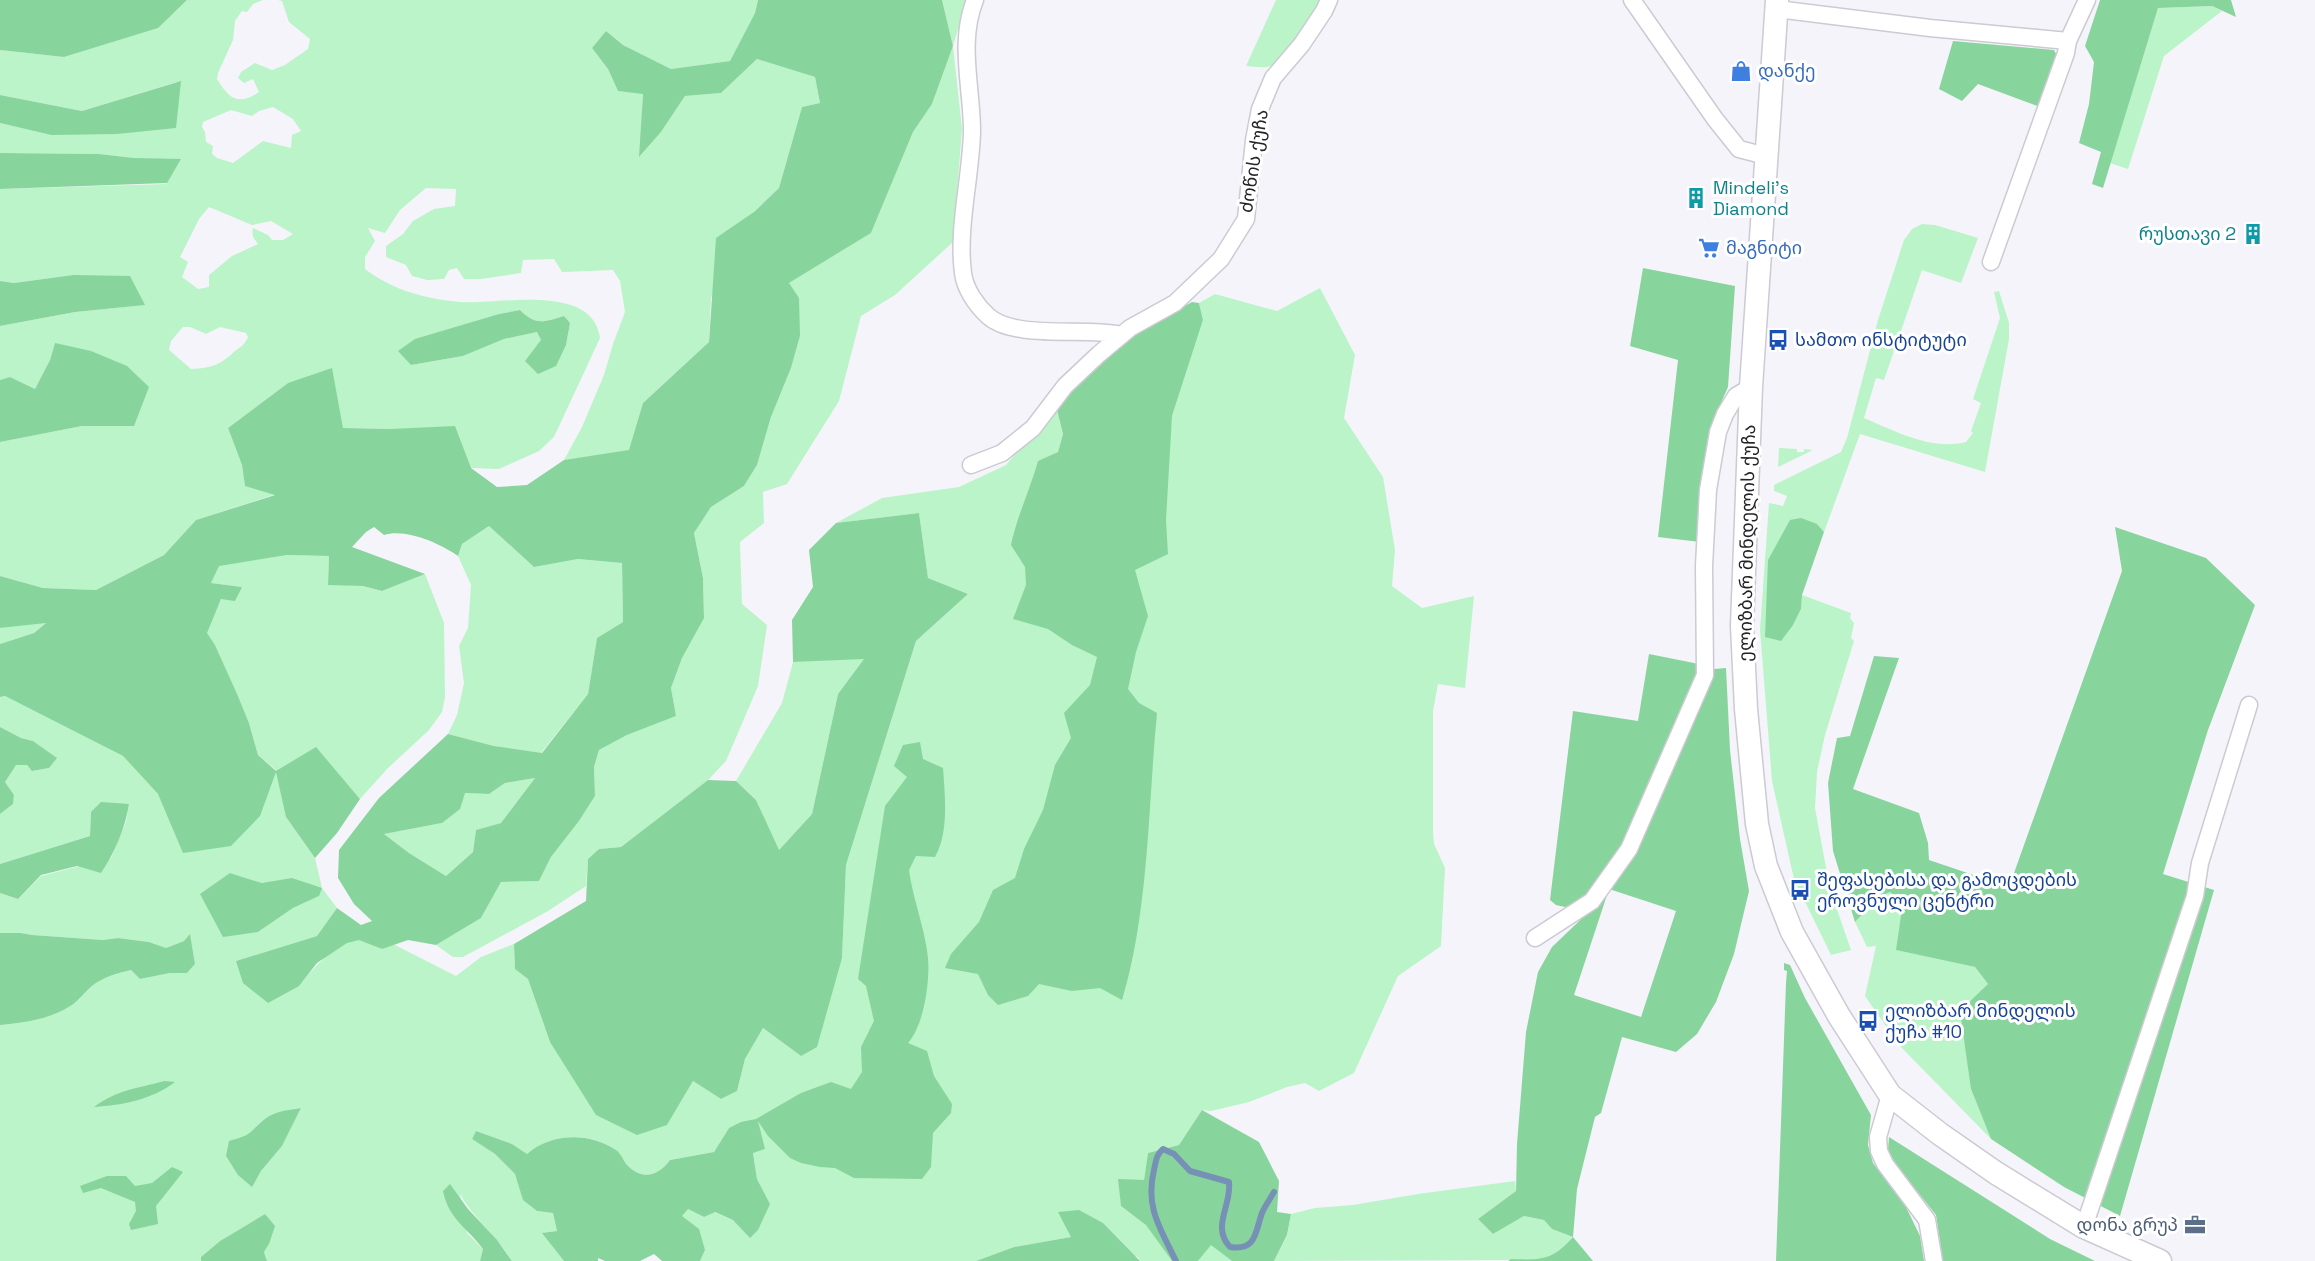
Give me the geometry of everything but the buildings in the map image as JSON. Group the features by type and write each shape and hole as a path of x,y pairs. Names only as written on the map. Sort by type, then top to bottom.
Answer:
{"street":[{"path":"975,0 969,16 966,47 972,131 963,246 963,274 968,292 989,317 1009,328 1105,331 1122,335"},
{"name":"ძოწის ქუჩა","path":"971,465 1002,453 1033,428 1065,386 1122,335 1175,303 1221,259 1246,219 1254,140 1260,110 1273,78 1302,44 1329,0"},
{"path":"1632,0 1715,119 1739,149 1766,156"},
{"path":"1992,262 2066,53 2068,41 2087,0"},
{"path":"1777,5 1930,28 2068,41"},
{"name":"ელიზბარ მინდელის ქუჩა","path":"1777,5 1751,387 1742,626 1746,709 1757,824 1766,866 1792,932 1839,1016 1890,1095 1996,1173 2084,1227 2160,1261"},
{"path":"1535,938 1592,901 1629,849 1705,675 1704,566 1708,490 1718,432 1725,414 1736,396 1751,387"},
{"path":"2084,1227 2195,896 2200,863 2249,705"},
{"path":"1890,1095 1878,1137 1879,1151 1885,1164 1927,1220 1934,1261"}],"green space":[{"path":"0,0 187,0 158,28 64,57 0,50"},
{"path":"187,0 263,0 253,4 247,12 242,11 235,21 233,40 218,73 217,79 230,96 245,99 259,92 253,79 244,83 238,78 241,72 255,63 272,70 285,65 308,49 310,39 289,22 282,1 278,0 758,0 755,13 730,61 671,69 623,45 606,31 592,48 608,69 618,91 643,93 640,156 661,132 685,96 721,93 757,59 815,77 820,103 802,107 779,188 754,212 711,298 709,342 643,403 630,451 564,460 582,427 604,375 625,312 620,281 613,270 562,272 554,259 523,260 521,273 481,279 464,279 457,268 449,270 444,279 427,280 412,276 406,265 386,257 386,246 403,234 413,221 434,209 455,206 456,189 426,188 400,210 385,233 368,228 375,241 365,257 365,269 386,283 435,299 460,302 542,300 581,309 594,320 600,338 554,437 539,451 499,469 471,468 391,429 343,428 288,383 228,428 242,465 245,485 276,494 196,520 164,555 96,590 43,588 0,576 0,442 82,426 134,426 55,343 50,360 35,389 10,377 0,380 0,326 75,312 144,305 73,275 14,283 0,281 0,189 167,184 134,158 99,154 0,153 0,123 51,135 180,81 82,111 0,95 0,50 64,57 157,28","holes":["273,107 293,119 301,131 292,135 291,148 263,141 233,163 212,154 213,146 206,142 203,122 231,110 252,116 259,111","209,207 252,225 271,221 293,234 283,240 272,240 268,235 253,228 254,239 258,244 232,256 209,275 209,287 198,289 182,277 188,262 180,257 199,219","520,310 536,321 564,316 570,323 566,345 541,340 537,332 504,339 463,356 411,365 467,324","183,327 190,327 206,334 220,327 246,333 248,337 241,347 220,363 210,367 191,369 169,350 171,341"]},
{"path":"758,0 942,0 953,46 932,104 913,132 871,233 789,283 799,298 800,336 791,368 771,417 757,465 744,486 711,507 694,533 703,578 704,618 682,658 671,688 676,716 627,735 599,750 594,767 595,796 551,857 539,881 501,882 481,918 436,945 408,940 382,949 359,940 347,943 317,963 299,986 268,1003 243,983 236,961 317,936 337,908 361,925 372,921 354,904 338,878 339,850 379,798 448,734 494,746 542,753 588,694 597,638 623,622 622,563 578,559 534,567 489,526 462,544 458,556 423,538 393,533 384,535 374,527 352,547 425,574 382,591 363,586 328,585 329,556 287,555 219,566 211,583 242,587 235,601 221,599 207,633 215,645 237,694 249,723 258,755 276,771 316,747 360,799 337,833 315,858 286,817 276,772 260,816 231,846 183,853 158,794 123,756 5,696 0,697 0,644 34,633 46,623 0,628 0,576 43,588 96,590 164,555 196,520 275,495 245,486 242,465 228,428 288,383 332,368 343,428 391,429 455,426 471,468 497,487 527,485 564,460 629,450 643,403 709,342 716,238 754,212 779,188 802,107 820,103 815,77 757,59 721,93 685,96 661,132 639,157 643,94 618,91 608,69 592,48 606,31 623,45 671,69 730,61 755,13","holes":["535,778 501,823 476,830 473,852 446,876 384,834 442,823 460,809 465,793 489,794 505,783"]},
{"path":"942,0 967,0 953,46"},
{"path":"1276,0 1321,0 1299,38 1278,62 1267,67 1246,66"},
{"path":"2100,0 2231,0 2236,17 2212,6 2158,8 2103,188 2092,184 2101,152 2079,143 2089,104 2094,62 2085,46"},
{"path":"2212,6 2222,11 2164,56 2128,169 2110,163 2158,8"},
{"path":"1953,41 2054,50 2060,61 2043,108 1978,84 1962,101 1939,89"},
{"path":"953,46 962,129 953,242 895,295 861,316 839,401 787,484 763,492 764,523 740,542 742,604 767,625 758,686 726,761 708,780 621,847 599,849 588,859 586,886 548,911 463,957 453,957 436,945 481,918 501,882 539,881 551,857 595,796 594,767 599,750 627,735 676,716 671,688 682,658 704,617 703,578 694,533 711,507 744,486 757,465 771,417 791,368 800,336 789,283 871,233 913,132 932,104"},
{"path":"181,81 176,128 117,134 51,135 0,123 0,95 82,111"},
{"path":"0,153 99,154 134,158 181,159 167,183 0,189"},
{"path":"1922,224 1935,225 1978,238 1961,283 1922,270 1884,380 1876,378 1864,418 1927,442 1953,444 1966,442 1973,433 1971,431 1981,403 1973,399 2000,318 1994,292 1999,291 2009,323 2009,339 1985,472 1860,434 1824,532 1817,524 1793,625 1801,609 1802,595 1851,613 1850,618 1854,623 1851,638 1854,641 1825,735 1817,772 1815,808 1830,889 1851,950 1831,955 1794,879 1772,781 1760,630 1769,503 1783,506 1787,496 1774,491 1774,485 1841,452 1847,438 1878,320 1904,240 1912,229"},
{"path":"1643,268 1735,286 1728,387 1713,421 1700,542 1658,537 1678,360 1630,346"},
{"path":"73,275 130,276 145,305 75,312 0,326 0,281 14,283"},
{"path":"1320,288 1355,355 1344,418 1383,477 1395,550 1392,586 1422,608 1474,596 1465,688 1438,684 1433,711 1433,831 1434,844 1445,868 1441,946 1398,976 1354,1073 1319,1091 1305,1083 1287,1087 1249,1102 1211,1111 1202,1110 1179,1145 1148,1153 1144,1180 1121,1206 1146,1224 1172,1261 1140,1261 1138,1257 1072,1237 1014,1247 976,1261 700,1261 705,1250 681,1216 688,1209 704,1217 714,1212 733,1220 770,1204 757,1179 753,1152 765,1149 729,1128 714,1152 670,1160 660,1170 650,1175 633,1170 616,1150 594,1140 571,1137 559,1139 547,1142 527,1154 512,1144 476,1131 472,1139 495,1154 515,1174 524,1200 537,1211 553,1213 557,1231 543,1233 564,1261 512,1261 460,1194 467,1233 483,1249 480,1261 267,1261 264,1252 269,1244 265,1214 220,1241 201,1257 201,1261 0,1261 0,1025 56,1014 72,1005 96,983 116,974 131,970 140,979 170,973 187,973 195,964 190,935 184,941 166,948 149,942 118,938 103,940 0,933 0,893 18,899 41,876 111,858 126,822 129,804 91,812 90,836 0,864 0,814 13,804 14,795 5,782 16,764 27,765 33,771 49,768 56,758 33,741 21,738 0,727 0,697 5,696 123,756 158,794 276,770 258,755 249,723 215,645 206,633 221,599 242,587 211,583 219,565 287,555 329,556 328,584 363,586 382,591 425,574 444,623 445,697 442,712 429,730 387,769 360,799 337,772 286,817 315,858 322,888 337,908 317,936 236,961 299,986 310,972 334,950 351,941 365,941 382,949 393,944 456,976 481,957 514,944 515,968 528,979 550,1042 667,1125 693,1081 721,1099 737,1091 745,1059 763,1028 801,1056 842,958 846,865 916,641 968,594 928,578 919,513 836,523 882,498 959,487 1006,465 1056,406 1063,434 1058,452 1038,462 1031,485 1169,449 1172,416 1203,320 1199,303 1215,294 1277,311","holes":["230,873 262,883 319,896 293,908 258,932","301,1108 282,1146 252,1186 247,1137 271,1117"]},
{"path":"1192,302 1199,303 1203,320 1172,416 1166,520 1168,554 1135,570 1148,616 1136,652 1128,689 1139,703 1157,713 1143,895 1131,966 1122,1000 1100,988 1072,991 1039,984 1028,996 998,1005 988,995 978,974 945,968 951,954 979,922 993,890 1015,878 1024,849 1043,810 1055,765 1071,738 1064,713 1090,685 1097,657 1072,645 1048,629 1013,619 1026,585 1025,567 1011,545 1014,534 1038,461 1058,452 1063,434 1056,406 1130,336"},
{"path":"520,310 536,321 564,316 570,323 566,345 556,366 538,374 525,361 541,340 537,332 504,339 463,356 411,365 398,351 415,339"},
{"path":"55,343 91,351 127,366 149,387 134,426 82,426 0,442 0,380 10,377 35,389 50,360"},
{"path":"1779,448 1797,449 1797,452 1804,452 1804,449 1813,450 1778,467"},
{"path":"919,513 928,578 968,594 916,641 846,865 842,958 817,1047 801,1056 763,1028 745,1059 737,1091 721,1099 693,1081 667,1125 637,1135 596,1115 550,1042 528,979 515,969 514,944 586,901 588,859 599,849 621,847 708,780 736,781 756,800 779,850 812,814 838,694 864,659 793,662 792,620 813,587 809,550 836,523"},
{"path":"1801,518 1817,524 1824,532 1802,595 1801,609 1781,641 1765,637 1768,560 1790,520"},
{"path":"489,526 534,567 578,559 622,563 623,622 597,638 588,694 541,753 494,746 448,734 457,715 464,683 459,646 468,628 471,585 458,556 462,544"},
{"path":"2115,527 2206,558 2255,605 2208,730 2163,874 2214,890 2120,1216 2064,1187 1991,1139 1971,1089 1960,1011 1988,984 1975,967 1896,950 1903,902 1890,892 1880,896 1855,922 1833,851 1828,783 1837,738 1850,736 1874,656 1899,658 1853,789 1919,813 1928,843 1929,860 2009,887 2122,571"},
{"path":"47,622 34,633 0,644 0,628"},
{"path":"1649,654 1699,664 1699,672 1624,848 1588,898 1565,907 1556,905 1550,900 1573,711 1638,721"},
{"path":"865,658 838,694 812,814 778,851 756,800 736,781 782,703 793,662"},
{"path":"1726,668 1730,750 1740,839 1749,891 1734,954 1716,1002 1697,1034 1676,1052 1622,1037 1601,1113 1595,1117 1577,1189 1573,1237 1552,1229 1544,1220 1524,1216 1493,1234 1478,1219 1516,1191 1517,1144 1526,1032 1538,972 1552,947 1598,903 1634,851 1714,669","holes":["1609,889 1676,911 1641,1017 1574,995"]},
{"path":"0,727 21,738 33,741 57,758 49,768 32,771 27,765 16,765 5,782 14,795 13,804 0,814"},
{"path":"920,742 923,759 943,768 945,802 942,837 935,857 916,856 909,870 924,936 928,968 927,991 922,1015 908,1043 927,1051 934,1076 952,1104 951,1113 933,1133 931,1167 922,1179 854,1178 835,1168 801,1163 790,1158 768,1136 758,1121 765,1149 753,1153 757,1179 770,1204 758,1230 750,1238 733,1220 715,1212 704,1217 688,1209 682,1216 699,1229 705,1250 700,1261 662,1261 654,1254 640,1261 605,1261 598,1258 598,1261 564,1261 542,1233 557,1231 553,1213 537,1211 523,1200 515,1174 495,1154 472,1139 476,1131 512,1144 527,1154 547,1142 559,1139 570,1137 594,1140 618,1151 627,1165 644,1175 655,1173 670,1160 714,1152 729,1128 741,1122 756,1119 801,1093 831,1082 851,1089 862,1072 861,1047 874,1021 866,986 858,979 885,806 907,777 894,766 903,745"},
{"path":"535,778 501,823 476,830 473,852 446,876 384,834 442,823 465,793 489,794 505,783"},
{"path":"101,802 129,804 119,840 101,873 77,866 41,875 18,899 0,893 0,864 90,836 91,812"},
{"path":"230,873 262,883 292,878 322,888 319,896 293,908 258,932 223,937 200,894"},
{"path":"1890,891 1903,902 1897,950 1975,967 1988,984 1971,1089 1991,1139 1899,1045 1865,996 1876,946 1867,947 1855,922 1880,896"},
{"path":"0,933 103,940 118,938 149,942 166,948 184,941 190,934 195,964 187,973 170,973 140,979 131,970 116,974 96,983 72,1005 56,1014 0,1025"},
{"path":"1784,963 1790,965 1805,998 1871,1115 1868,1145 1873,1163 1906,1207 1920,1236 1924,1261 1776,1261 1787,971 1784,970"},
{"path":"164,1081 175,1082 146,1097 116,1105 94,1107 120,1093"},
{"path":"301,1108 282,1146 261,1171 252,1187 238,1175 226,1156 229,1141 250,1133 273,1114"},
{"path":"1202,1110 1259,1142 1279,1181 1277,1212 1291,1214 1287,1235 1274,1261 1232,1261 1211,1245 1198,1261 1172,1261 1146,1225 1121,1206 1118,1179 1144,1180 1148,1153 1179,1145"},
{"path":"1889,1137 2050,1239 2095,1261 1943,1261 1936,1215 1897,1166 1888,1150"},
{"path":"172,1167 183,1172 156,1206 158,1224 131,1230 129,1224 136,1211 135,1202 101,1188 83,1193 80,1186 107,1176 126,1176 135,1186 152,1183"},
{"path":"1515,1181 1516,1191 1478,1219 1493,1234 1524,1216 1544,1220 1552,1229 1573,1237 1561,1252 1544,1260 1274,1261 1287,1236 1291,1214 1315,1208 1353,1205"},
{"path":"450,1184 512,1261 480,1261 483,1249 454,1216 446,1201 443,1191"},
{"path":"1079,1210 1103,1223 1140,1261 976,1261 1014,1247 1071,1237 1058,1212"},
{"path":"265,1214 275,1226 264,1252 267,1261 201,1261 201,1257 220,1241"},
{"path":"1573,1237 1593,1261 1508,1261 1538,1259 1552,1255"},
{"path":"1211,1244 1232,1261 1198,1261"}],"waterway":[{"path":"1176,1261 1156,1217 1151,1195 1156,1161 1163,1149 1174,1154 1190,1171 1229,1182 1222,1232 1230,1247 1245,1246 1254,1239 1263,1210 1274,1192"}],"place":[{"name":"დანქე","path":"1741,71"},
{"name":"Mindeli's Diamond","path":"1696,198"},
{"name":"რუსთავი 2","path":"2253,234"},
{"name":"მაგნიტი","path":"1709,248"},
{"name":"სამთო ინსტიტუტი","path":"1778,340"},
{"name":"შეფასებისა და გამოცდების ეროვნული ცენტრი","path":"1800,890"},
{"name":"ელიზბარ მინდელის ქუჩა #10","path":"1868,1021"},
{"name":"დონა გრუპ","path":"2195,1225"}]}
